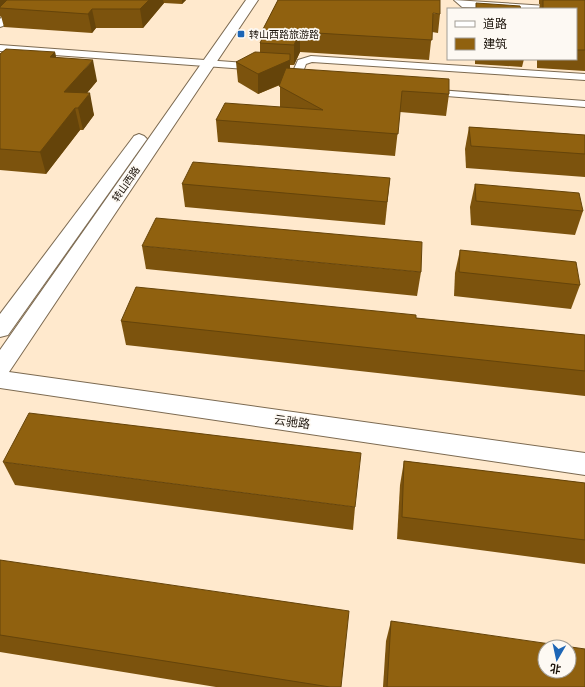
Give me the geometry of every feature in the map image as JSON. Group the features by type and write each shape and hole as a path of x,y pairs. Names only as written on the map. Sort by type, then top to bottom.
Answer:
{"main road":[{"name":"转山西路","path":"0,368 202,62 239,0"},
{"name":"转山西路","path":"0,330 202,62 252,0"},
{"name":"云驰路","path":"0,379 585,464"}],"street":[{"path":"0,24 23,0"},
{"path":"458,0 462,4 530,8"},
{"path":"0,48 268,68"},
{"path":"317,85 309,84 295,78 294,69 302,62 311,59 585,77"},
{"path":"412,91 585,104"}],"building":[{"path":"7,0 149,0 140,9 92,9 88,14 0,8"},
{"path":"278,0 440,0 440,14 433,13 432,40 300,32 294,45 260,43 264,35 262,31"},
{"path":"543,0 585,0 585,50 577,50 577,8 543,8"},
{"path":"476,3 520,6 521,8 476,8"},
{"path":"6,49 55,52 50,57 93,60 64,92 90,93 78,108 75,108 40,152 0,149 0,54"},
{"path":"255,52 290,54 290,60 258,74 236,62"},
{"path":"286,68 449,79 449,94 402,91 398,134 216,120 225,103 323,110 279,86"},
{"path":"469,127 585,135 585,154 471,146"},
{"path":"193,162 390,178 387,202 182,184"},
{"path":"475,184 579,193 583,211 476,201"},
{"path":"156,218 422,242 421,272 142,246"},
{"path":"460,250 576,262 580,285 459,272"},
{"path":"136,287 416,315 416,318 585,335 585,371 121,321"},
{"path":"29,413 361,453 355,507 3,462"},
{"path":"404,461 585,483 585,540 402,517"},
{"path":"0,560 349,611 341,687 330,687 0,635"},
{"path":"391,621 537,642 537,679 577,679 577,648 585,649 585,687 387,687"}],"place":[{"name":"转山西路旅游路","path":"241,34"}]}
